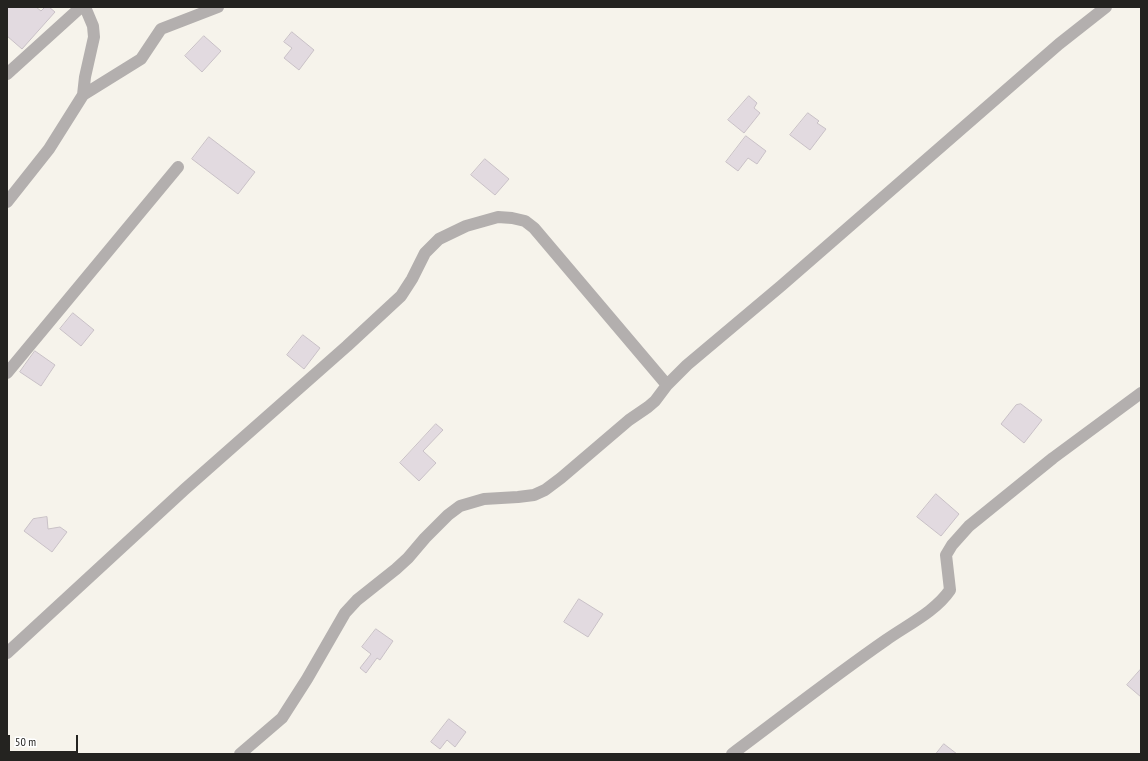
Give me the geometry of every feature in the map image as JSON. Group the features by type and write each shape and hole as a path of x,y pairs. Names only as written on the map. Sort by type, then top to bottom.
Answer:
{"street":[{"path":"7,74 81,7"},
{"path":"7,202 49,149 83,95 85,77 94,37 93,26 85,7"},
{"path":"83,95 141,59 161,29 218,7"},
{"path":"240,754 282,718 307,680 345,613 357,600 396,569 448,515 460,506 484,499 524,497 534,495 545,490 629,420 655,401 667,385 687,365 781,286 1059,44 1106,7"},
{"path":"7,373 178,167"},
{"path":"7,653 184,489 347,346 401,296 412,279 425,253 439,239 466,226 498,217 525,221 534,228 667,385"},
{"path":"732,754 885,640 936,606 945,598 950,590 946,555 952,545 969,526 1053,458 1141,393"}],"building":[{"path":"7,7 36,7 41,11 45,7 49,7 55,12 22,49 7,36"},
{"path":"292,32 314,50 299,70 284,58 292,48 284,42"},
{"path":"204,36 221,51 202,72 185,56"},
{"path":"749,96 757,103 754,108 760,113 744,133 728,120"},
{"path":"808,113 819,121 817,123 826,129 810,150 790,135"},
{"path":"746,136 766,151 757,164 748,158 738,171 726,162"},
{"path":"209,137 255,172 238,194 192,159"},
{"path":"485,159 509,179 495,195 471,175"},
{"path":"73,313 94,330 81,346 60,329"},
{"path":"303,335 320,348 304,369 287,355"},
{"path":"35,351 55,365 41,386 20,372"},
{"path":"1021,404 1042,420 1024,443 1001,424 1016,405"},
{"path":"436,424 443,430 423,451 436,463 419,481 400,463"},
{"path":"936,494 959,514 941,536 917,517"},
{"path":"47,517 48,529 60,527 67,532 52,552 24,531 33,519"},
{"path":"579,599 603,614 588,637 564,622"},
{"path":"376,629 393,641 380,660 377,658 366,673 360,668 371,654 362,647"},
{"path":"1141,669 1141,697 1127,685"},
{"path":"449,719 466,732 455,747 447,740 440,749 431,742"},
{"path":"944,744 957,754 936,754"}]}
